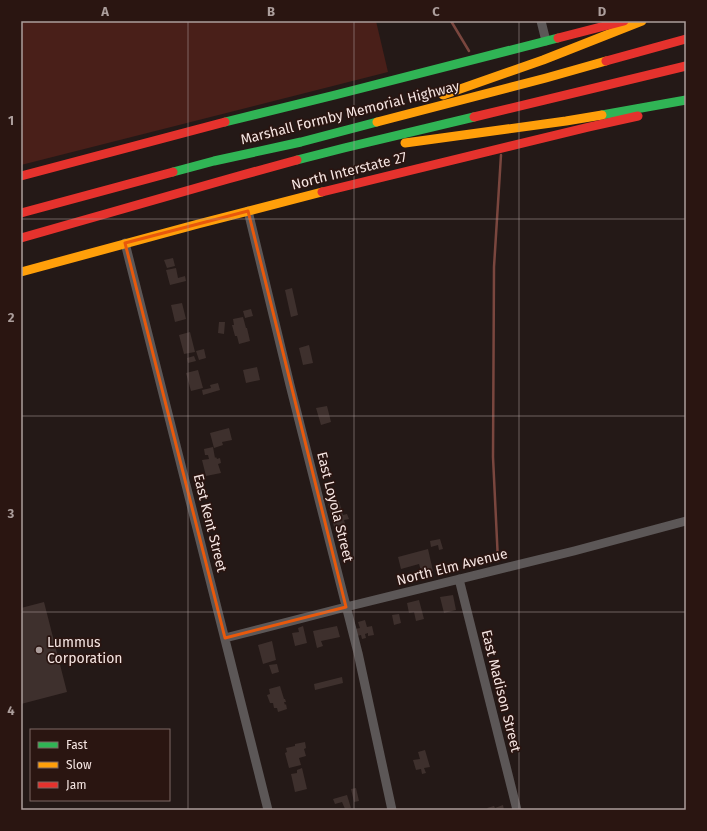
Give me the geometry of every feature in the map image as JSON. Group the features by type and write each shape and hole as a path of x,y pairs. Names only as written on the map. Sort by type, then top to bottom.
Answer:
{"main road":[{"path":"21,176 213,125 546,42 623,21"},
{"path":"407,105 434,98 492,79 518,68 573,49 642,21"},
{"name":"Marshall Formby Memorial Highway","path":"21,213 230,158 301,142 546,78 686,39"},
{"path":"21,238 228,179 344,148 686,66"},
{"path":"344,148 380,146 566,121 686,100"},
{"name":"North Interstate 27","path":"21,272 125,243 353,184 588,127 686,105"},
{"path":"230,158 257,146 342,122"}],"street":[{"path":"541,21 546,42"},
{"name":"East Loyola Street","path":"248,211 290,385 358,653 392,810"},
{"name":"East Kent Street","path":"125,243 268,810"},
{"name":"North Elm Avenue","path":"225,638 574,551 686,521"},
{"name":"East Madison Street","path":"459,579 517,810"}],"highlighted area":[{"path":"248,211 346,607 225,638 125,243"}],"shaded area":[{"path":"21,21 376,21 388,72 21,165"}],"building":[{"path":"173,258 175,266 167,268 164,260"},
{"path":"176,268 178,278 185,276 186,281 170,285 166,270"},
{"path":"292,288 298,315 291,317 285,290"},
{"path":"182,303 186,319 175,322 171,305"},
{"path":"251,309 253,316 245,318 243,311"},
{"path":"243,317 250,341 239,344 232,325 234,325 233,319"},
{"path":"219,322 225,322 224,334 218,333"},
{"path":"190,332 195,352 184,354 179,335"},
{"path":"309,345 313,363 303,365 299,348"},
{"path":"204,349 206,358 199,360 196,351"},
{"path":"194,356 196,361 188,363 187,358"},
{"path":"257,367 260,380 246,383 243,370"},
{"path":"198,370 203,388 191,391 186,373"},
{"path":"218,383 220,390 203,395 202,390 211,388 210,385"},
{"path":"327,406 331,422 321,425 316,408"},
{"path":"229,428 232,440 222,442 223,445 214,448 210,433"},
{"path":"213,447 215,458 220,458 221,463 218,464 221,473 206,476 202,460 209,459 208,455 205,455 204,449"},
{"path":"339,501 343,515 347,514 349,519 344,520 345,524 334,527 328,504"},
{"path":"440,539 443,549 439,550 438,545 431,547 430,541"},
{"path":"428,549 433,571 422,574 419,564 401,569 398,557"},
{"path":"453,595 456,610 444,613 440,597"},
{"path":"419,600 424,619 416,621 414,612 409,613 407,603"},
{"name":"Lummus Corporation","path":"44,602 67,692 21,704 21,608"},
{"path":"399,614 401,623 394,625 392,615"},
{"path":"365,620 367,627 372,626 374,635 368,636 368,633 365,634 366,638 362,639 361,635 357,636 355,629 360,628 358,622"},
{"path":"303,626 307,643 295,646 292,633 299,632 298,628"},
{"path":"337,626 340,637 321,641 323,646 317,648 313,631"},
{"path":"272,641 276,660 263,664 258,645"},
{"path":"277,664 279,672 272,674 269,665"},
{"path":"342,677 343,683 315,690 314,684"},
{"path":"280,686 287,709 278,712 277,708 274,708 273,703 270,703 267,695 270,694 269,689"},
{"path":"305,742 306,748 304,749 306,756 299,758 301,765 289,768 285,753 287,752 286,748"},
{"path":"425,750 430,767 424,768 426,773 422,774 421,769 416,770 413,760 420,759 418,752"},
{"path":"302,768 307,789 295,792 291,774 297,773 297,770"},
{"path":"356,788 359,801 354,802 351,789"},
{"path":"347,795 351,808 345,809 342,802 335,804 333,799"},
{"path":"503,805 504,810 488,810 487,808 494,806 495,808"}],"waterway":[{"path":"451,21 469,51"},
{"path":"498,561 493,457 494,267 501,155"}],"traffic: fast":[{"path":"225,122 558,38"},
{"path":"602,115 686,100"},
{"path":"297,160 474,117"},
{"path":"173,172 214,161 301,142 377,122"}],"traffic: slow":[{"path":"443,95 543,60 642,21"},
{"path":"377,122 606,61"},
{"path":"405,143 602,115"},
{"path":"21,272 322,192"}],"traffic: jam":[{"path":"558,38 624,21"},
{"path":"606,61 686,39"},
{"path":"474,117 686,66"},
{"path":"322,192 638,116"},
{"path":"21,176 225,122"},
{"path":"21,238 297,160"},
{"path":"21,213 173,172"}],"place":[{"name":"Lummus Corporation","path":"39,650"}]}
